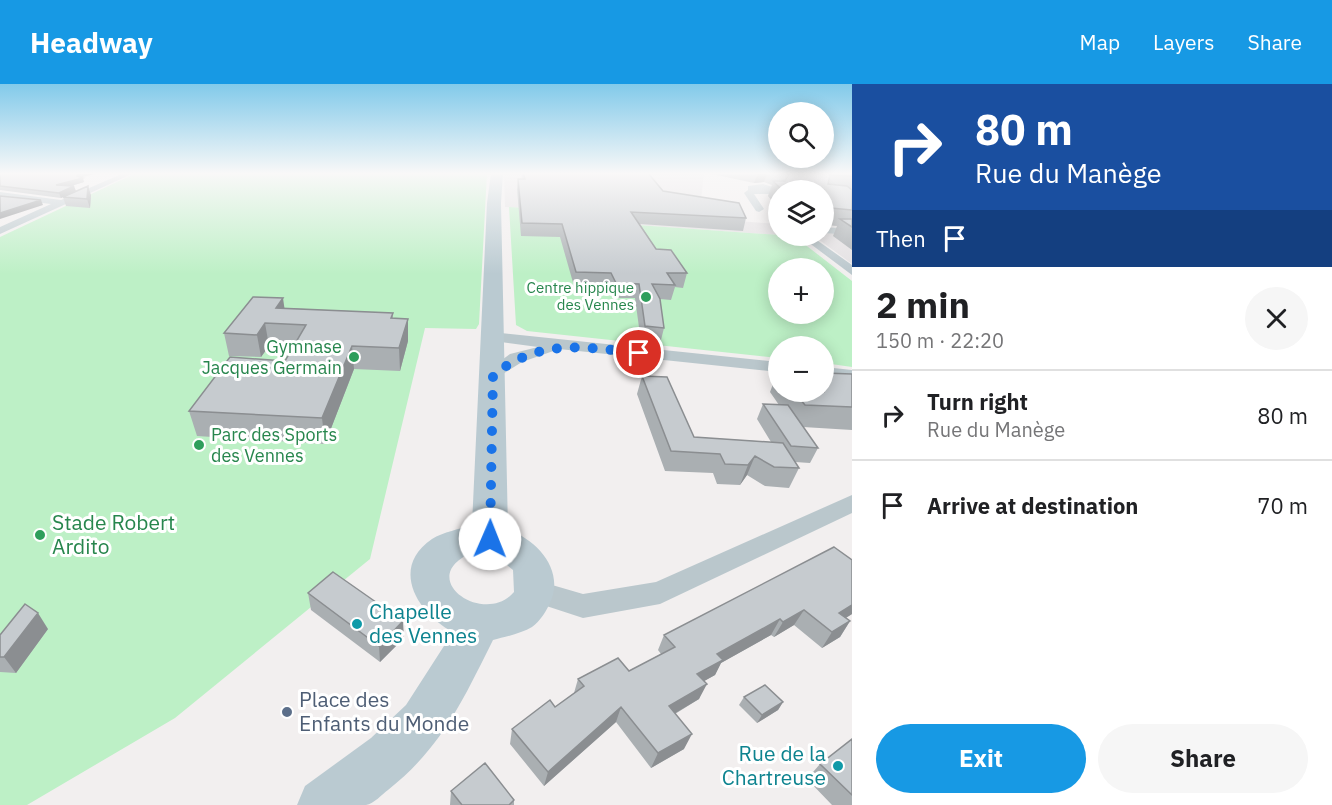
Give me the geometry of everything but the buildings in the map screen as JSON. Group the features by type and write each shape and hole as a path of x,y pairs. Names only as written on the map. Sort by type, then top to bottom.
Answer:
{"street":[{"path":"0,231 55,207"},
{"path":"490,539 494,207"},
{"path":"834,231 852,232"},
{"path":"818,246 852,271"},
{"path":"492,337 768,366"},
{"path":"493,375 516,358 538,350 569,345"},
{"path":"834,373 852,375"},
{"path":"536,591 583,606 660,593 852,503"},
{"path":"466,539 490,539 507,544 521,552 531,564 536,577 536,591 529,604 517,615 500,621 481,622 462,618 446,610 435,597 429,584 428,570 434,557 444,548 466,539"},
{"path":"331,803 374,769 422,723 448,685 481,622"}],"shaded area":[{"path":"505,207 700,207 699,218 768,223 768,234 609,223 540,209"},
{"path":"834,233 852,234 852,264 828,246 834,246"}],"green space":[{"name":"Parc des Sports des Vennes","path":"65,207 485,207 479,324 476,329 425,328 370,559 175,718 27,805 0,805 0,237"},
{"name":"Centre hippique des Vennes","path":"509,207 540,209 609,223 768,234 768,246 807,246 822,258 768,258 768,324 834,324 834,267 852,281 852,367 834,364 834,336 768,336 768,357 527,331 516,325"}],"place":[{"name":"Centre hippique des Vennes","path":"646,297"},
{"name":"Gymnase Jacques Germain","path":"354,357"},
{"name":"Parc des Sports des Vennes","path":"199,445"},
{"name":"Stade Robert Ardito","path":"40,535"},
{"name":"Chapelle des Vennes","path":"357,624"},
{"name":"Place des Enfants du Monde","path":"287,712"},
{"name":"Rue de la Chartreuse","path":"838,766"}],"route":[{"path":"490,539 493,375 516,358 538,350 569,345 639,353"}]}
